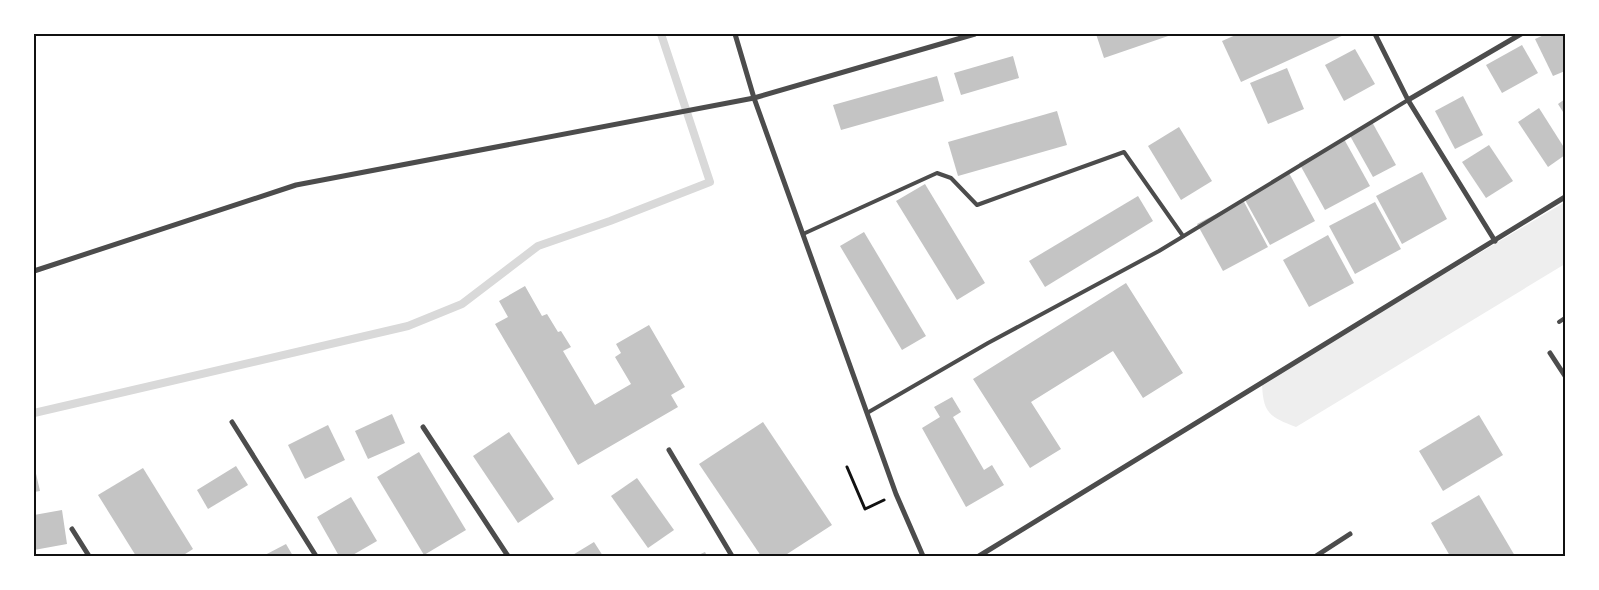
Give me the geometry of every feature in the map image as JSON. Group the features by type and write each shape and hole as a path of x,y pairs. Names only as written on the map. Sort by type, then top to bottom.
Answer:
{"street":[{"path":"735,34 754,98 896,494 924,556"},
{"path":"34,271 296,185 754,98 975,34"},
{"path":"1375,34 1408,100 1495,241"},
{"path":"1408,100 1521,34"},
{"path":"979,556 1565,197"},
{"path":"1550,352 1565,376"},
{"path":"232,422 316,556"},
{"path":"423,427 508,556"},
{"path":"669,450 732,556"},
{"path":"72,529 89,556"},
{"path":"1316,556 1350,534"}],"lane":[{"path":"867,413 988,343 1183,236 1408,100"},
{"path":"803,234 937,173 951,178 977,205 1124,152 1183,236"},
{"path":"1559,322 1565,318"}],"path":[{"path":"847,467 865,509 896,494"}],"shaded area":[{"path":"1565,202 1565,264 1296,427 1279,420 1269,412 1264,401 1262,383"}],"building":[{"path":"1096,34 1174,34 1104,58"},
{"path":"1238,34 1346,34 1241,82 1222,41"},
{"path":"1546,34 1565,34 1565,71 1553,76 1535,39"},
{"path":"1522,45 1538,73 1502,93 1486,65"},
{"path":"1355,49 1375,84 1344,101 1325,65"},
{"path":"1013,56 1019,78 961,95 954,73"},
{"path":"1287,68 1304,109 1268,124 1250,83"},
{"path":"937,76 944,101 841,130 833,105"},
{"path":"1463,96 1483,135 1455,149 1435,111"},
{"path":"1565,99 1565,115 1558,104"},
{"path":"1539,108 1565,149 1565,155 1548,167 1518,122"},
{"path":"1057,111 1067,145 958,176 948,142"},
{"path":"1372,122 1396,165 1373,177 1349,134"},
{"path":"1179,127 1212,181 1181,200 1148,146"},
{"path":"1344,139 1370,186 1325,210 1299,163"},
{"path":"1489,145 1513,181 1486,198 1462,162"},
{"path":"1422,172 1447,219 1402,244 1376,196"},
{"path":"1289,173 1315,221 1270,245 1244,198"},
{"path":"925,184 985,283 957,300 896,201"},
{"path":"1138,196 1153,221 1045,287 1029,261"},
{"path":"1243,200 1268,247 1223,271 1197,224"},
{"path":"1375,202 1401,249 1355,274 1329,226"},
{"path":"864,232 926,336 902,350 840,246"},
{"path":"1328,235 1354,283 1309,307 1283,260"},
{"path":"1126,283 1183,373 1143,398 1113,351 1031,402 1061,449 1030,468 973,379"},
{"path":"525,286 542,316 547,314 558,332 561,331 571,347 563,351 595,405 631,384 615,357 621,353 616,344 649,325 685,387 671,395 678,407 578,465 495,324 508,317 499,301"},
{"path":"952,397 961,412 953,417 984,470 992,465 1004,485 966,507 922,428 940,417 934,407"},
{"path":"392,414 405,443 368,459 355,431"},
{"path":"1479,415 1503,455 1443,491 1419,451"},
{"path":"763,422 832,525 784,556 761,556 699,464"},
{"path":"328,425 345,460 305,479 288,445"},
{"path":"509,432 554,499 518,523 473,456"},
{"path":"419,452 466,530 424,555 377,477"},
{"path":"34,465 40,491 34,492"},
{"path":"236,466 248,485 208,509 197,490"},
{"path":"143,468 193,549 182,556 136,556 98,495"},
{"path":"637,478 674,530 648,548 611,496"},
{"path":"1479,495 1515,556 1450,556 1431,523"},
{"path":"351,497 377,541 351,556 339,556 317,517"},
{"path":"62,510 67,544 34,550 34,515"},
{"path":"594,542 603,556 571,556"},
{"path":"286,544 293,556 263,556"},
{"path":"705,552 707,556 696,556"}],"waterway":[{"path":"34,413 408,326 462,304 538,246 610,221 710,182 661,34"}]}
